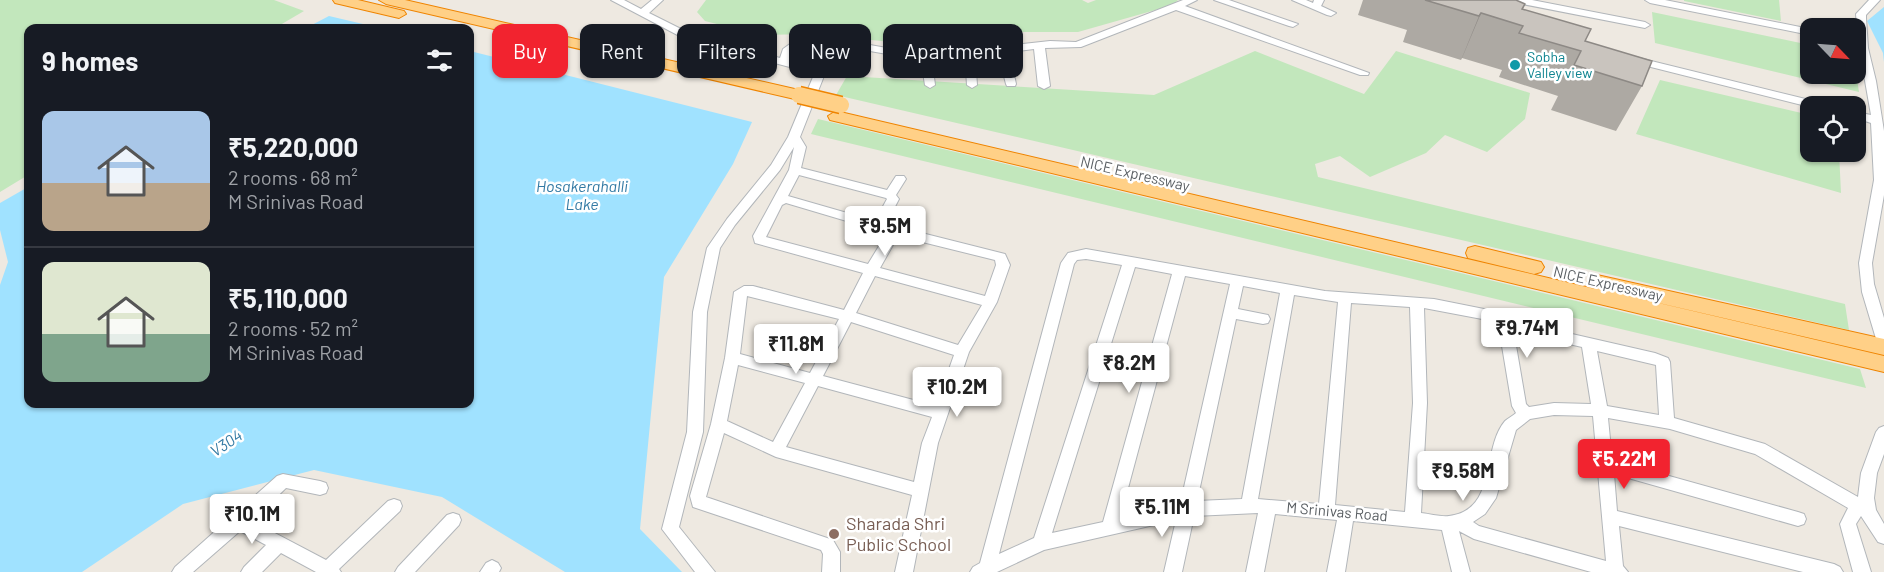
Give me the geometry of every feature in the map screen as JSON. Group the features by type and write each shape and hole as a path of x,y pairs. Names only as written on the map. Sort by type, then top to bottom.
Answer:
{"highway":[{"path":"340,0 445,24"},
{"name":"NICE Expressway","path":"386,0 838,110 1822,341 1884,348"},
{"name":"NICE Expressway","path":"474,31 796,100"},
{"name":"NICE Expressway","path":"1822,341 1884,364"}],"street":[{"path":"616,0 691,38 816,71 819,76 794,137 776,167 731,222 714,248 700,312 695,432 670,529 706,572"},
{"path":"643,12 658,0"},
{"path":"1023,47 1090,42 1192,0"},
{"path":"1219,0 1293,24"},
{"path":"1297,0 1317,4 1331,13"},
{"path":"1517,0 1645,25"},
{"path":"1650,0 1678,3 1800,30"},
{"path":"1861,18 1861,14 1875,0"},
{"path":"1177,7 1364,73"},
{"path":"784,63 787,51 794,44 806,43 883,50"},
{"path":"1039,45 1044,86"},
{"path":"1622,57 1800,101"},
{"path":"929,78 930,86"},
{"path":"972,78 972,85"},
{"path":"1010,78 1011,84"},
{"path":"1866,78 1875,120 1880,172 1867,240 1865,266 1869,292 1884,342"},
{"path":"1866,118 1875,120"},
{"path":"794,137 801,147 795,170 759,236 760,240 990,302"},
{"path":"795,170 890,195 893,199 878,226"},
{"path":"890,195 900,179"},
{"path":"781,198 895,231 1000,256 1003,265 990,302 962,352 930,443 904,572"},
{"path":"776,451 813,378 895,231"},
{"path":"984,571 1043,366 1068,263 1073,256 1086,254 1179,272 1345,298 1417,302 1504,318 1534,331 1650,357 1662,362 1667,421"},
{"path":"1041,543 1130,262"},
{"path":"1110,526 1179,272"},
{"path":"1173,572 1237,281"},
{"path":"1249,506 1288,289"},
{"path":"831,572 832,552 827,545 699,502 698,496 719,424 732,358 739,295 744,291 848,316 962,352"},
{"path":"1326,511 1345,298"},
{"path":"1413,518 1420,403 1417,302"},
{"path":"1231,312 1263,319"},
{"path":"1504,318 1519,406 1526,413"},
{"path":"1589,345 1600,412 1609,516 1617,572"},
{"path":"732,358 941,412"},
{"path":"1461,572 1454,522 1471,518 1482,509 1509,428 1526,413 1545,409 1600,412 1667,421 1713,432 1761,450 1862,508 1884,537"},
{"path":"719,424 776,451 919,490"},
{"path":"1863,572 1848,524 1862,508 1865,485 1884,432"},
{"path":"1606,465 1798,519"},
{"path":"181,572 283,481 320,488"},
{"path":"239,522 328,571 394,506"},
{"path":"1255,572 1268,506"},
{"name":"M Srinivas Road","path":"984,571 1041,543 1110,526 1185,510 1268,506 1454,522 1474,532 1617,572"},
{"path":"1336,572 1346,513"},
{"path":"1609,516 1834,572"},
{"path":"404,572 453,520"},
{"path":"250,572 279,544"}],"green space":[{"path":"0,0 274,0 304,11 282,24 24,24 24,177 0,192"},
{"path":"706,0 1082,0 1088,3 1096,0 1178,0 1173,5 1078,32 1023,32 1023,24 883,24 883,41 871,40 871,24 789,24 789,34 777,35 777,24 717,24 705,21 697,12"},
{"path":"1779,0 1781,21 1684,1"},
{"path":"1652,12 1800,43 1800,78 1655,43"},
{"path":"1255,51 1364,94 1396,51 1530,93 1525,119 1487,152 1445,135 1426,153 1370,177 1340,156 1315,164 1318,177 1845,304 1849,330 836,95 846,78 871,77 1154,95"},
{"path":"1660,80 1800,113 1800,162 1839,162 1841,193 1636,134"},
{"path":"1826,84 1858,84 1859,92"},
{"path":"818,119 1860,369 1866,388 811,134"}],"water":[{"path":"1884,7 1884,62 1883,53 1867,21"},
{"path":"329,16 363,24 314,24"},
{"name":"Hosakerahalli Lake","path":"474,52 492,57 492,78 568,78 568,76 752,122 733,164 664,277 640,529 682,572 565,572 442,497 314,470 183,504 82,572 0,572 0,285 8,262 0,230 0,203 24,189 24,408 474,408"}],"building":[{"path":"1425,0 1516,0 1525,4 1522,9 1591,29 1585,41 1652,61 1642,86 1574,65 1581,51 1519,33 1523,26"}],"place":[{"name":"Sobha Valley view","path":"1515,65"},
{"name":"Sharada Shri Public School","path":"834,534"}],"water label":[{"name":"V304","path":"226,443"}]}
